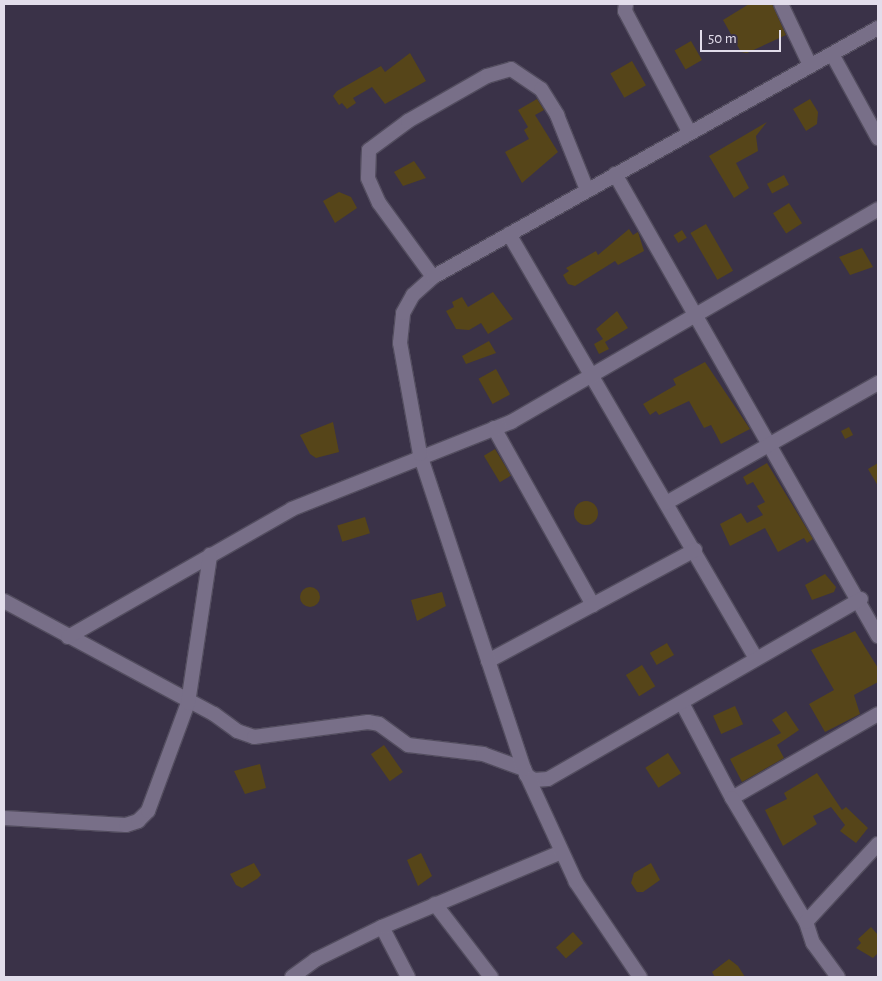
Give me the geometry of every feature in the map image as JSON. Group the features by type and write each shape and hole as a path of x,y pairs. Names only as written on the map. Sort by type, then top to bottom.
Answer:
{"street":[{"path":"626,4 625,11 690,133"},
{"path":"781,4 809,63"},
{"path":"640,977 560,852 525,772 420,454 400,332 406,305 433,277 690,133 809,63 832,54 878,28"},
{"path":"832,54 878,138"},
{"path":"433,277 379,203 368,178 370,150 408,121 493,73 511,70 541,89 557,114 587,190"},
{"path":"615,174 697,318 874,619 878,636"},
{"path":"68,637 292,509 420,454 494,428 697,318 878,209"},
{"path":"509,234 695,550 756,658"},
{"path":"666,502 878,383"},
{"path":"494,428 593,605"},
{"path":"488,661 695,550"},
{"path":"4,818 126,824 138,821 148,811 188,704 210,556"},
{"path":"4,601 188,704 254,737 368,722 379,724 408,745 483,754 525,772 534,780 548,779 861,599"},
{"path":"682,703 732,798 806,922 813,943 838,977"},
{"path":"732,798 878,714"},
{"path":"806,922 878,846"},
{"path":"292,977 315,960 382,927 560,852"},
{"path":"435,904 491,977"},
{"path":"382,927 408,977"}],"building":[{"path":"749,4 772,4 786,35 747,53 741,52 723,20"},
{"path":"691,41 702,60 686,70 675,50"},
{"path":"410,53 426,81 385,104 372,87 353,98 356,103 347,109 342,103 339,105 333,96 337,91 381,66 385,72"},
{"path":"632,61 646,85 624,98 610,74"},
{"path":"537,99 544,110 535,115 558,152 522,183 505,152 529,139 524,130 528,127 518,110"},
{"path":"810,99 818,112 817,124 806,131 793,109"},
{"path":"767,122 756,136 758,151 736,163 749,188 734,198 709,156"},
{"path":"414,161 426,178 403,186 394,172"},
{"path":"784,175 789,185 772,193 767,184"},
{"path":"339,192 351,197 357,208 335,223 323,201"},
{"path":"789,203 802,223 786,233 773,213"},
{"path":"706,224 733,271 717,280 690,233"},
{"path":"629,229 633,235 638,232 644,251 618,265 615,261 575,286 568,284 563,275 569,271 566,268 596,251 598,255"},
{"path":"682,230 687,238 678,243 674,235"},
{"path":"862,248 873,267 850,275 839,257"},
{"path":"493,292 513,319 488,334 481,323 469,330 456,329 446,311 454,307 452,302 462,297 468,307"},
{"path":"617,311 628,328 605,342 609,349 599,354 594,344 603,339 596,329"},
{"path":"489,341 496,353 466,364 462,356"},
{"path":"705,362 750,429 721,444 711,425 704,428 689,401 659,415 656,411 650,415 643,404 676,385 673,379"},
{"path":"496,369 510,394 493,404 479,379"},
{"path":"333,422 339,452 316,458 310,454 300,435"},
{"path":"849,427 853,435 845,439 841,431"},
{"path":"495,449 511,476 500,482 484,456"},
{"path":"767,463 813,539 807,543 804,538 778,552 765,528 730,546 720,524 741,513 747,523 763,515 757,506 765,502 753,482 747,485 743,477"},
{"path":"878,463 878,486 868,469"},
{"path":"586,501 595,504 598,513 595,522 586,525 577,522 574,513 577,504"},
{"path":"365,517 370,533 342,542 337,525"},
{"path":"825,574 836,587 834,592 812,600 805,585"},
{"path":"310,587 317,590 320,597 317,604 310,607 303,604 300,597 303,590"},
{"path":"442,592 446,606 417,621 411,600"},
{"path":"855,631 878,668 878,682 854,695 860,714 825,732 809,704 834,690 811,650"},
{"path":"667,643 674,655 657,665 650,653"},
{"path":"642,665 655,686 639,696 626,675"},
{"path":"735,706 743,724 721,734 713,716"},
{"path":"786,711 799,730 777,745 784,758 742,782 730,759 781,733 772,720"},
{"path":"384,745 403,772 390,781 371,754"},
{"path":"668,753 681,773 658,788 645,768"},
{"path":"260,764 266,788 245,794 234,771"},
{"path":"817,773 842,810 846,807 868,828 856,843 840,831 845,825 831,807 813,816 817,824 783,846 765,810 787,799 784,793"},
{"path":"421,853 432,876 418,886 407,860"},
{"path":"254,863 261,875 242,888 236,885 230,874"},
{"path":"651,863 660,880 643,892 637,892 631,883 634,873"},
{"path":"871,927 878,935 878,953 873,958 856,948 861,943 858,939"},
{"path":"573,932 583,943 566,959 556,947"},
{"path":"729,959 738,966 745,977 715,977 712,972"}]}
